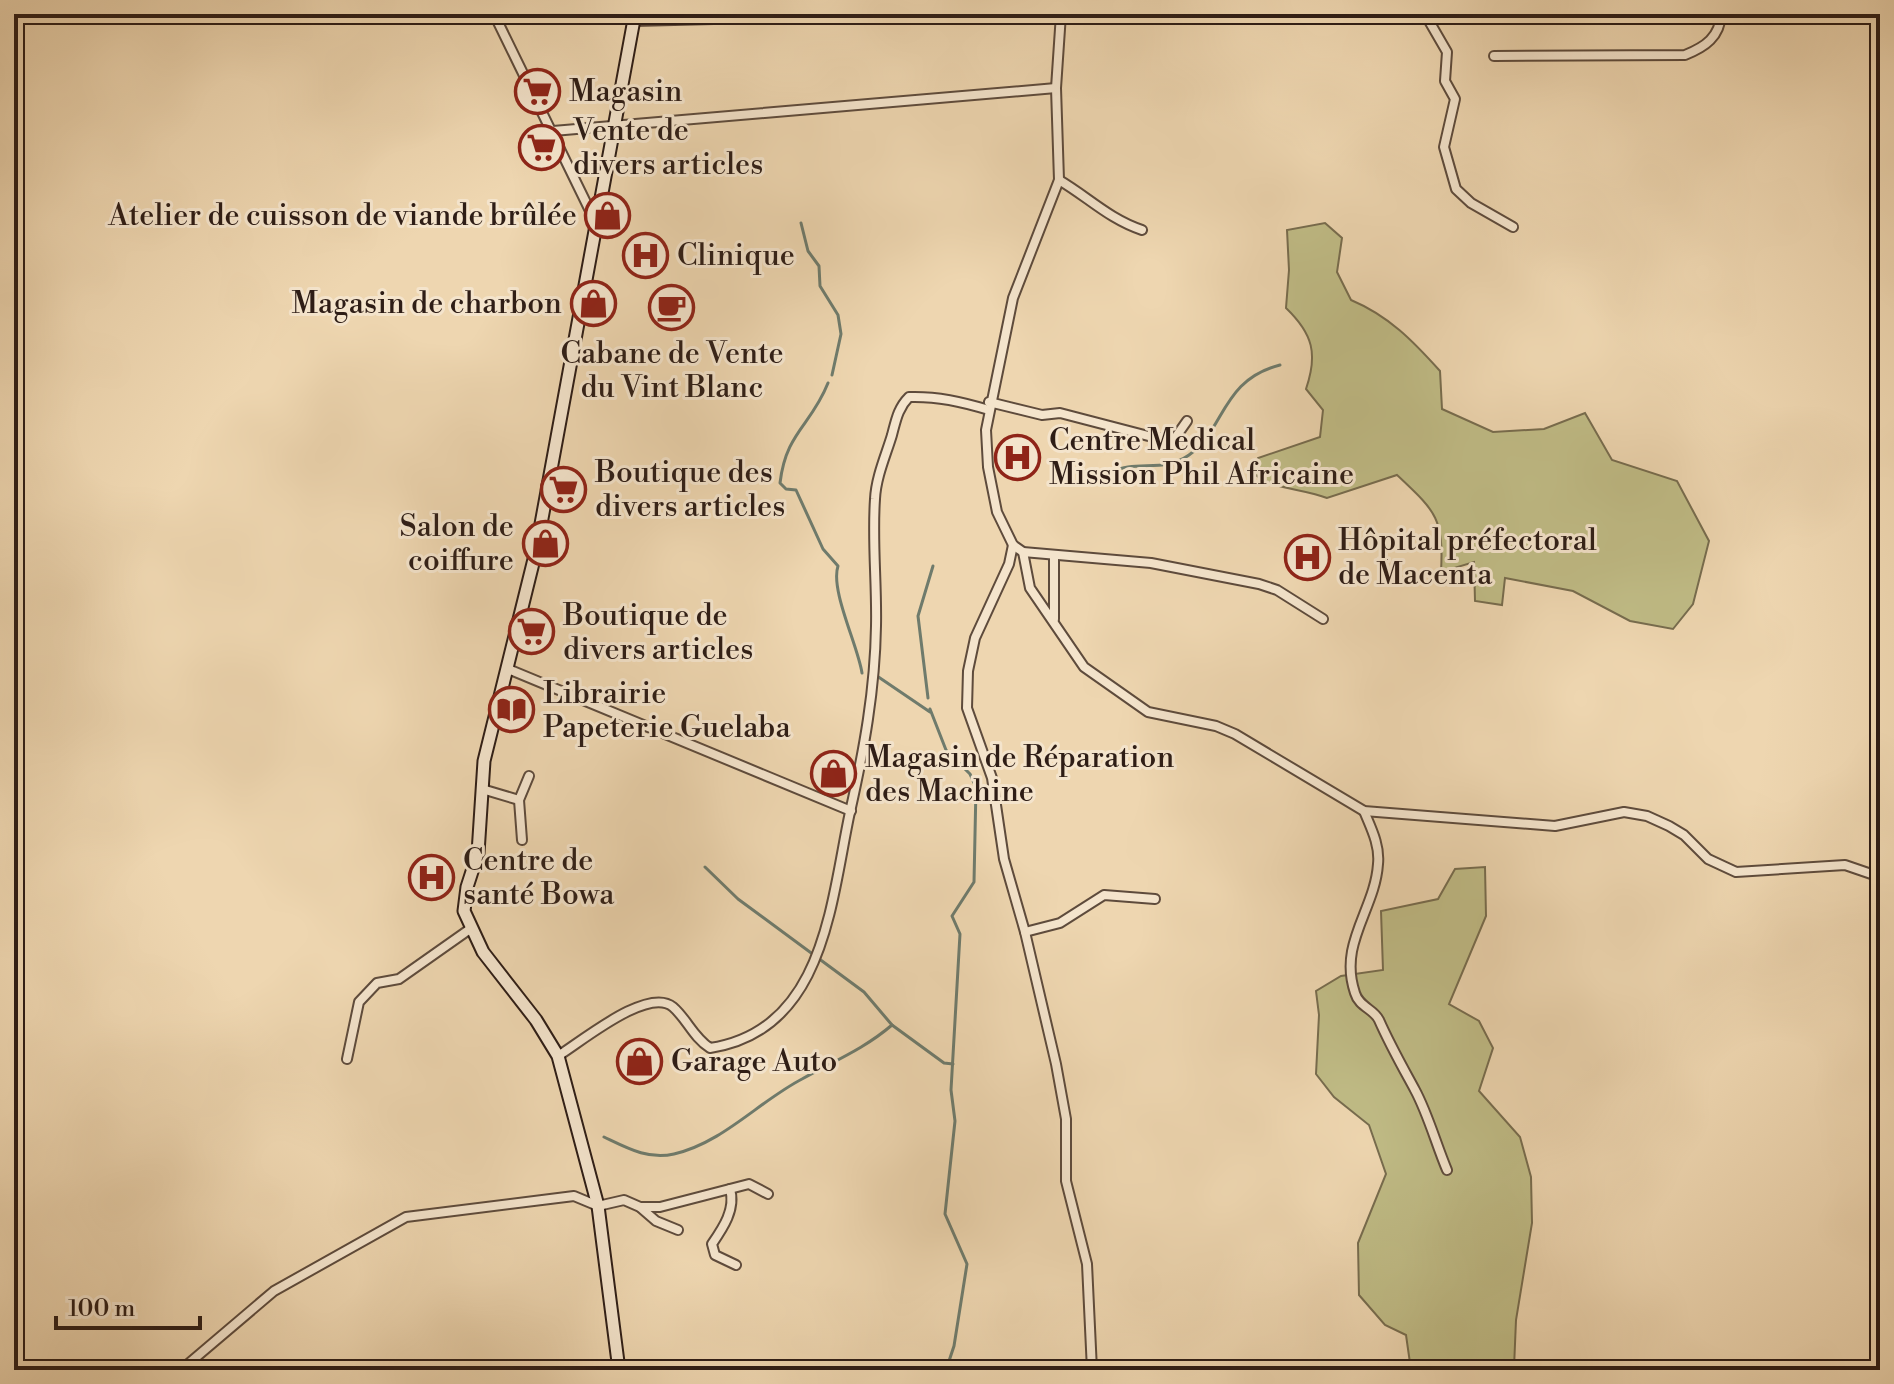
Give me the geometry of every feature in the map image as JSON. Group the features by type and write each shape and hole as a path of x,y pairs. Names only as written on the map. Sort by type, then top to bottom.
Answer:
{"main road":[{"path":"619,1370 598,1206 558,1056 470,929 464,911 467,887 478,853 489,736 536,551 634,18"}],"street":[{"path":"494,14 595,221"},
{"path":"634,18 912,14"},
{"path":"1061,14 1056,88 1059,180 1013,298 989,406 986,430 990,481 997,512 1013,545 1023,552 1151,563 1259,584 1277,590 1323,619"},
{"path":"1425,14 1447,52 1445,81 1455,99 1444,147 1456,189 1471,203 1513,227"},
{"path":"1494,56 1532,54 1649,58 1685,55 1703,47 1715,35 1721,14"},
{"path":"553,131 1056,88"},
{"path":"1059,180 1081,193 1091,205 1142,230"},
{"path":"558,1056 640,1004 664,1002 673,1008 698,1040 710,1048 722,1046 758,1029 786,1009 817,956 836,897 851,811 865,756 876,627 875,497 898,412 909,397 955,400 1042,415 1060,413 1171,439 1187,421"},
{"path":"1013,545 1009,564 975,638 968,671 967,708 992,778 1004,859 1025,932 1066,1119 1066,1181 1087,1264 1092,1370"},
{"path":"1023,552 1030,588 1054,619 1062,638 1084,667 1122,696 1148,712 1201,722 1235,734 1267,751 1298,774 1336,791 1364,811 1555,826 1624,812 1647,816 1669,826 1684,835 1708,859 1736,872 1845,865 1880,877"},
{"path":"1054,557 1054,619"},
{"path":"508,669 851,811"},
{"path":"522,840 519,800 529,776"},
{"path":"482,789 519,800"},
{"path":"1364,811 1376,843 1378,864 1366,909 1354,933 1351,951 1355,993 1362,1005 1378,1015 1385,1040 1416,1091 1447,1170"},
{"path":"1025,932 1060,923 1104,895 1155,899"},
{"path":"347,1059 359,1002 377,983 399,979 470,929"},
{"path":"640,1207 660,1207 719,1189 749,1184 768,1194"},
{"path":"730,1189 733,1200 712,1244 715,1255 736,1265"},
{"path":"181,1370 274,1291 406,1217 574,1196 598,1206 624,1200 640,1207 656,1221 678,1230"}],"shaded area":[{"path":"1325,223 1342,238 1337,272 1351,300 1400,330 1440,371 1442,409 1493,432 1544,429 1585,413 1612,460 1677,481 1709,541 1693,604 1673,629 1630,621 1573,591 1505,578 1502,605 1475,601 1474,562 1441,572 1441,539 1434,516 1397,475 1327,498 1277,486 1252,472 1258,458 1320,437 1323,410 1306,389 1312,365 1311,345 1302,327 1286,308 1289,270 1287,230"},
{"path":"1485,867 1486,916 1449,1004 1479,1021 1493,1048 1479,1091 1520,1137 1531,1177 1532,1223 1516,1320 1514,1368 1411,1370 1406,1335 1385,1325 1359,1295 1358,1243 1386,1174 1369,1125 1334,1097 1316,1074 1319,1015 1316,991 1341,976 1383,970 1381,911 1438,899 1455,869"}],"waterway":[{"path":"801,223 808,251 819,266 820,286 838,315 841,334 832,375"},
{"path":"1092,477 1128,467 1167,464 1189,455 1201,445 1235,393 1246,382 1280,365"},
{"path":"828,383 793,440 780,483 786,489 796,490 823,549 838,566 841,603 862,673"},
{"path":"928,698 918,616 933,566"},
{"path":"877,676 930,712"},
{"path":"930,709 946,750 970,774 976,787 974,882 952,916 960,934 951,1090 955,1121 945,1214 967,1264 954,1346 946,1370"},
{"path":"705,867 738,899 864,992 892,1025 944,1063 953,1064"},
{"path":"604,1137 638,1152 655,1155 674,1154 692,1148 725,1131 786,1088 860,1048 892,1025"}],"place":[{"name":"Magasin","path":"538,91"},
{"name":"Vente de divers articles","path":"542,147"},
{"name":"Atelier de cuisson de viande brûlée","path":"608,215"},
{"name":"Clinique","path":"646,255"},
{"name":"Magasin de charbon","path":"593,303"},
{"name":"Cabane de Vente du Vint Blanc","path":"672,307"},
{"name":"Centre Medical Mission Phil Africaine","path":"1018,457"},
{"name":"Boutique des divers articles","path":"564,489"},
{"name":"Salon de coiffure","path":"545,543"},
{"name":"Hôpital préfectoral de Macenta","path":"1307,557"},
{"name":"Boutique de divers articles","path":"532,632"},
{"name":"Librairie Papeterie Guelaba","path":"512,710"},
{"name":"Magasin de Réparation des Machine","path":"834,774"},
{"name":"Centre de santé Bowa","path":"432,877"},
{"name":"Garage Auto","path":"640,1061"}]}
